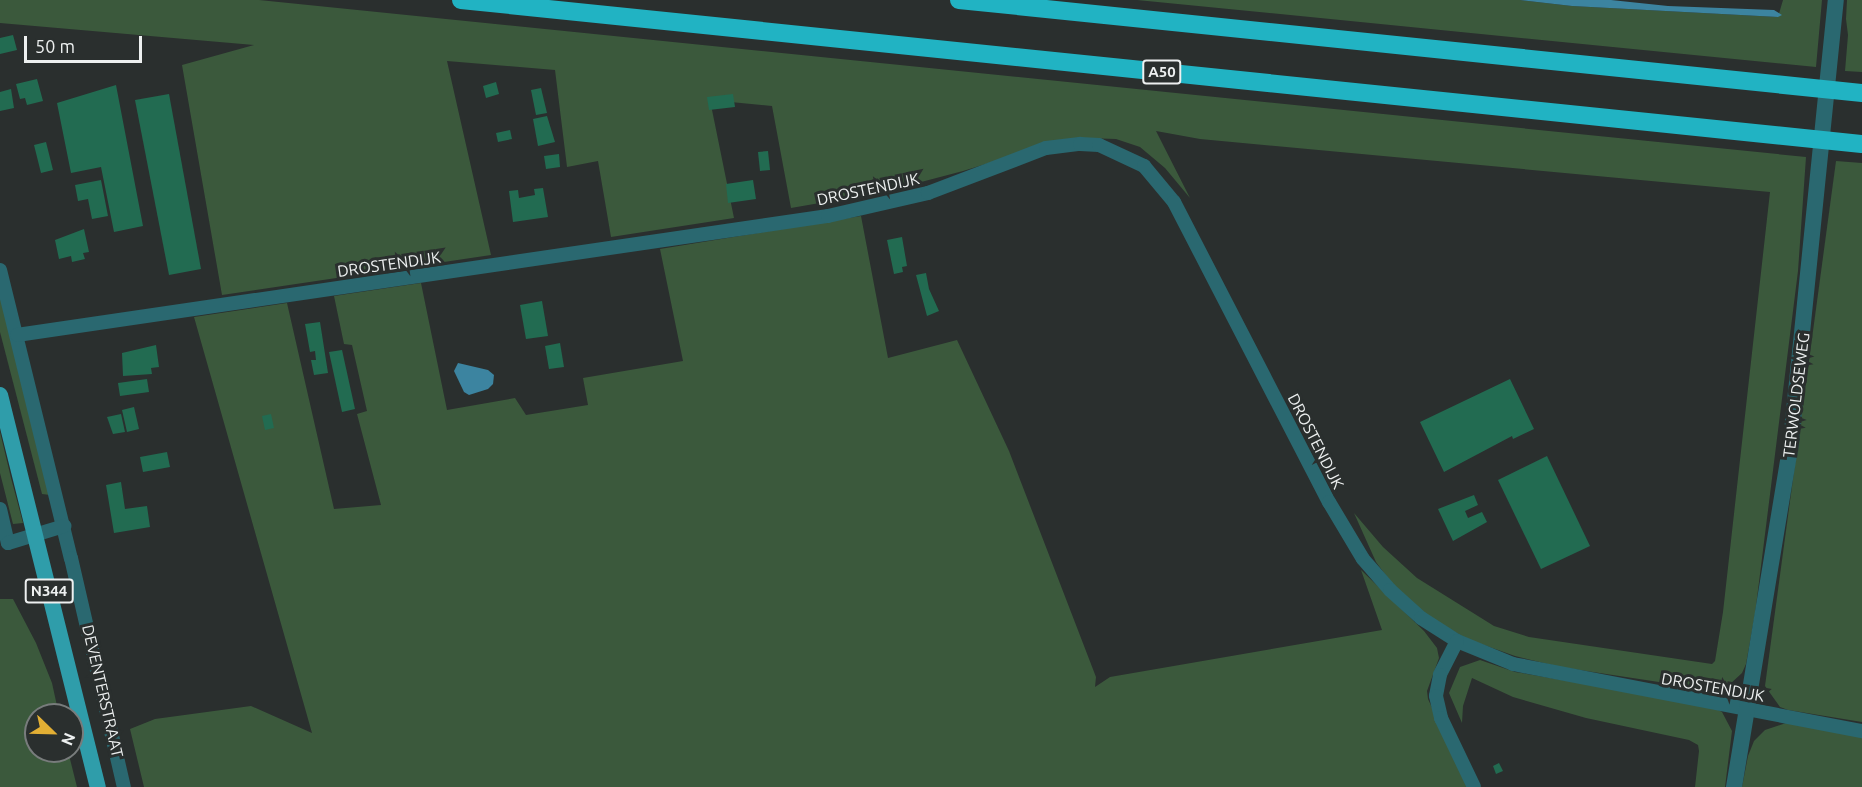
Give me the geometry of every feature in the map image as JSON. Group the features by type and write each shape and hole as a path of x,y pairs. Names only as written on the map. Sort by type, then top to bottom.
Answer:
{"highway":[{"name":"A50","path":"462,0 1862,144"},
{"path":"959,0 1862,93"}],"main road":[{"name":"DEVENTERSTRAAT","path":"0,395 98,787"}],"street":[{"name":"TERWOLDSEWEG","path":"1734,787 1791,441 1836,0"},
{"name":"DROSTENDIJK","path":"16,335 828,216 928,194 1046,148 1080,144 1099,145 1144,166 1174,202 1329,502 1363,559 1390,590 1421,618 1457,641 1513,664 1532,669 1862,731"},
{"name":"DEVENTERSTRAAT","path":"0,270 124,787"},
{"path":"0,509 8,543 63,526"},
{"path":"1457,641 1440,675 1436,696 1441,718 1474,787"}],"green space":[{"path":"0,0 259,0 1806,157 1798,271 1755,614 1746,664 1742,673 1729,685 1705,689 1560,667 1515,656 1467,639 1428,616 1393,585 1376,562 1354,513 1383,547 1417,578 1494,626 1529,637 1712,664 1715,661 1723,612 1770,192 1200,139 1156,131 1190,198 1165,168 1140,147 1116,139 1085,138 1041,147 883,192 791,208 772,106 710,100 734,218 611,237 598,161 567,167 555,70 447,61 491,255 222,295 182,65 254,45 0,23"},
{"path":"1137,0 1520,0 1572,6 1778,17 1783,0 1822,0 1816,67"},
{"path":"1847,0 1862,0 1862,72 1845,71 1848,35"},
{"path":"1836,161 1862,163 1862,722 1788,710 1780,707 1765,686"},
{"path":"861,216 888,358 957,340 1009,451 1096,677 1095,687 1110,677 1382,630 1361,570 1424,631 1437,648 1439,658 1427,691 1428,699 1469,787 144,787 130,729 155,719 251,706 312,733 194,317 287,303 334,509 381,505 357,414 367,411 352,345 344,344 334,296 421,283 447,410 515,398 526,415 588,405 583,378 683,361 660,249"},
{"path":"0,292 50,495 42,494 0,332"},
{"path":"0,432 23,523 13,524 0,473"},
{"path":"0,599 13,599 36,643 52,683 56,703 24,703 24,763 71,763 77,787 0,787"},
{"path":"1480,660 1515,672 1709,705 1722,712 1732,731 1725,787 1695,787 1699,751 1698,745 1689,740 1586,718 1513,697 1472,678 1463,706 1462,723 1449,693 1460,667"},
{"path":"1786,723 1862,737 1862,787 1742,787 1748,756 1754,741 1765,730"}],"water":[{"path":"1520,0 1611,0 1668,6 1774,10 1782,15 1778,17 1572,6"},
{"path":"458,363 488,370 494,375 493,384 488,389 469,395 464,392 454,371"}],"building":[{"path":"13,35 17,50 0,54 0,38"},
{"path":"37,79 43,101 27,105 25,98 20,99 16,84"},
{"path":"496,82 499,94 486,98 483,86"},
{"path":"116,85 143,226 114,232 101,167 71,173 57,103"},
{"path":"541,88 547,113 536,115 531,90"},
{"path":"11,89 14,108 0,111 0,92"},
{"path":"169,94 201,269 169,275 135,100"},
{"path":"733,94 735,107 709,110 707,97"},
{"path":"547,116 555,142 538,146 533,119"},
{"path":"510,130 512,139 498,142 496,133"},
{"path":"46,142 53,170 41,173 34,145"},
{"path":"768,151 770,170 760,171 758,152"},
{"path":"559,154 560,167 546,169 544,156"},
{"path":"101,180 108,216 92,219 88,199 78,201 75,185"},
{"path":"753,180 756,199 728,203 726,184"},
{"path":"543,188 548,217 513,222 509,191 518,190 519,198 535,195 534,189"},
{"path":"84,229 89,252 83,253 85,259 72,262 71,256 59,259 55,240"},
{"path":"902,237 907,266 902,267 903,272 894,274 887,240"},
{"path":"926,273 929,289 939,311 927,316 916,275"},
{"path":"542,301 548,336 526,339 520,305"},
{"path":"320,322 328,373 314,375 311,360 316,360 315,351 310,352 305,324"},
{"path":"560,343 564,367 549,369 545,346"},
{"path":"156,345 159,367 151,368 152,374 123,376 122,353"},
{"path":"342,350 355,409 342,412 329,352"},
{"path":"147,379 149,392 120,396 118,383"},
{"path":"1510,379 1534,429 1513,439 1512,436 1444,472 1420,422"},
{"path":"134,407 139,429 127,432 122,410"},
{"path":"121,414 125,432 113,434 107,417"},
{"path":"271,414 274,428 265,430 262,416"},
{"path":"167,452 170,467 143,472 140,457"},
{"path":"1547,456 1590,546 1541,569 1498,480"},
{"path":"121,482 125,509 147,506 150,527 114,533 106,485"},
{"path":"1474,495 1478,505 1465,511 1468,518 1482,512 1487,522 1453,541 1438,509"},
{"path":"1499,763 1503,771 1496,774 1493,766"}]}
